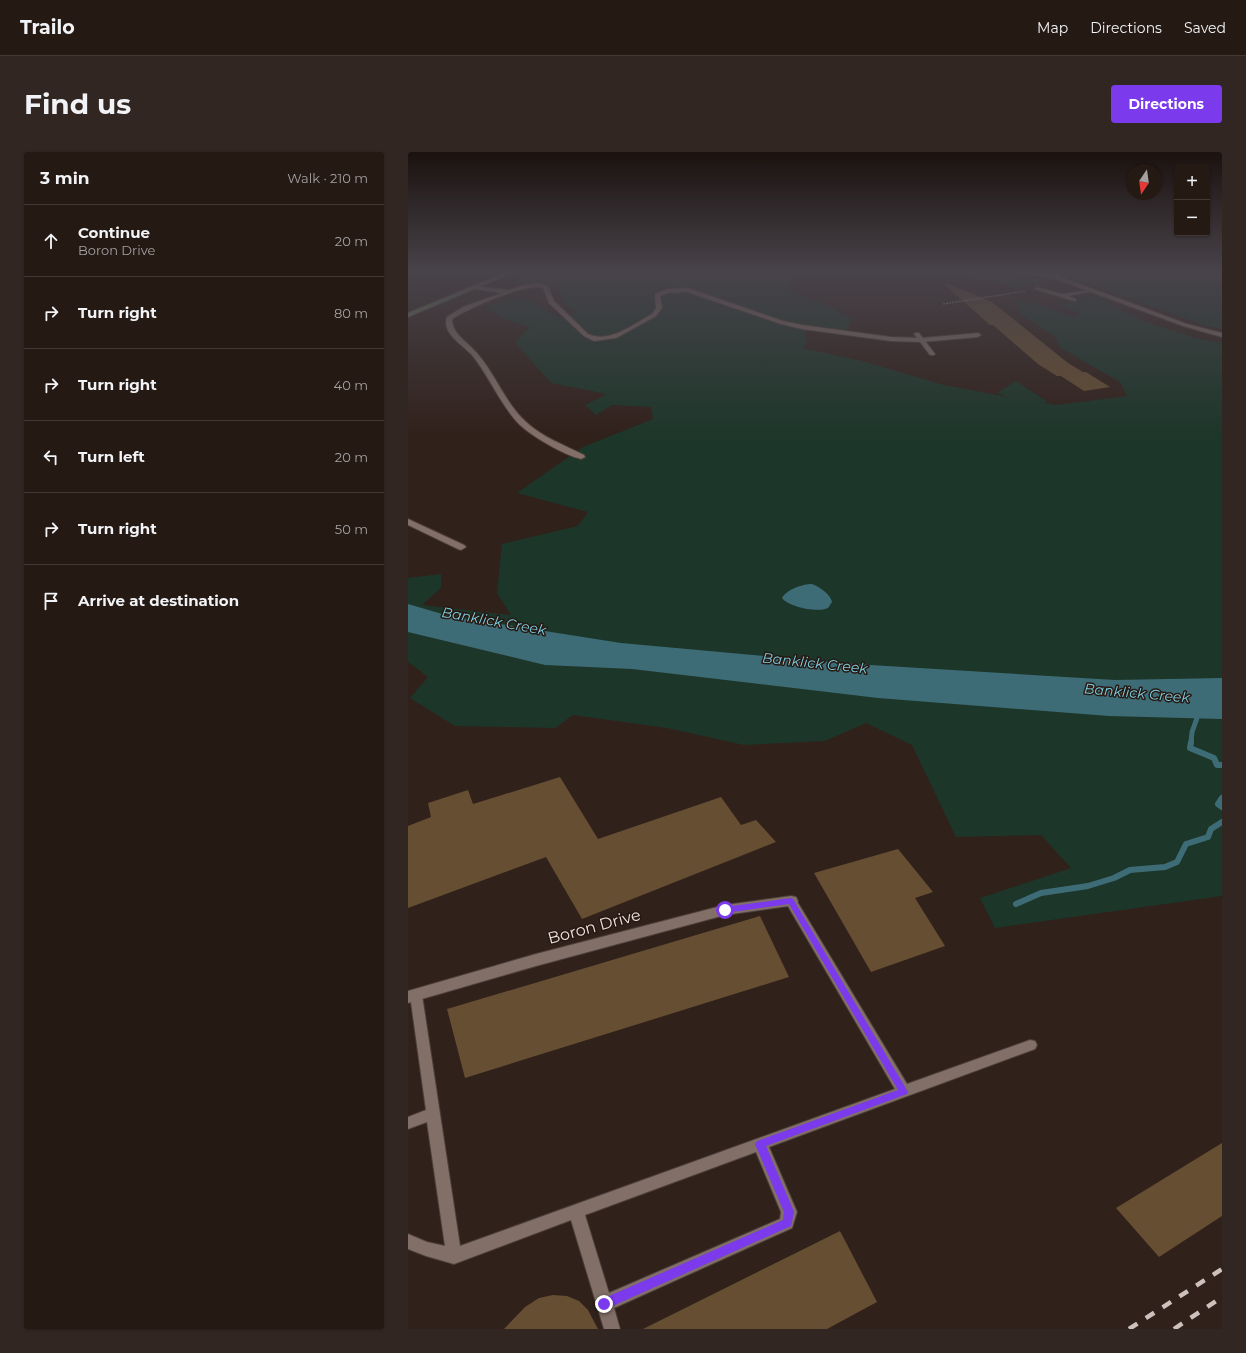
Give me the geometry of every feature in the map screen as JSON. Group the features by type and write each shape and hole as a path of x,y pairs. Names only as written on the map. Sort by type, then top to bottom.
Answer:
{"street":[{"path":"449,326 450,329 473,353 491,376 501,395 516,417 530,430 581,457"},
{"path":"576,326 586,335 594,339 614,337 634,326"},
{"path":"799,326 892,339 922,340 978,334"},
{"path":"1188,326 1222,335"},
{"path":"408,522 461,547"},
{"name":"Boron Drive","path":"412,996 536,960 725,910 791,901"}],"lane":[{"path":"917,334 932,354"},
{"path":"791,901 904,1092"},
{"path":"412,996 454,1256"},
{"path":"408,1241 426,1249 454,1256 1030,1045"},
{"path":"408,1123 432,1114"},
{"path":"604,1304 787,1223 789,1212 760,1144"},
{"path":"576,1212 612,1329"}],"green space":[{"path":"527,326 810,326 804,334 807,343 802,348 862,361 944,385 1008,397 997,393 1016,381 1048,402 1043,403 1056,405 1127,396 1120,382 1059,347 1056,337 1038,326 1159,326 1196,338 1222,343 1222,896 995,928 980,898 1071,868 1041,835 956,837 912,745 866,723 825,741 744,745 667,728 573,715 555,728 455,726 410,698 428,677 408,662 408,578 441,574 441,588 422,605 511,615 497,593 502,544 578,526 588,512 517,493 583,447 653,419 651,407 612,405 596,415 585,405 607,394 551,383 515,342 530,327"},
{"path":"816,326 849,326 846,331"},
{"path":"1207,326 1222,326 1222,329"}],"water":[{"path":"812,584 821,589 831,599 832,602 828,608 817,610 804,608 791,604 782,598 787,592 795,588"},
{"name":"Banklick Creek","path":"408,604 449,616 621,643 854,664 1115,680 1222,678 1222,719 1109,716 878,698 632,669 545,665 408,632"}],"building":[{"path":"994,326 1022,326 1068,363 1110,387 1084,391 1061,376 1057,376 1038,364"},
{"path":"560,777 598,839 721,797 741,825 756,820 776,842 582,919 546,857 408,908 408,826 431,817 428,803 468,790 473,804"},
{"path":"898,849 933,892 915,898 945,946 871,972 814,873"},
{"path":"760,916 789,977 465,1078 447,1009"},
{"path":"1222,1143 1222,1216 1159,1257 1116,1208"},
{"path":"840,1231 877,1302 827,1329 643,1329"},
{"path":"553,1295 567,1296 579,1301 588,1310 598,1329 504,1329 525,1307 539,1298"}],"waterway":[{"path":"1191,743 1192,732 1197,718"},
{"path":"1191,742 1190,748 1214,758 1217,765 1222,765"},
{"path":"1222,798 1218,804 1222,807"},
{"path":"1016,904 1041,893 1088,886 1114,878 1130,870 1165,867 1177,862 1186,844 1208,837 1211,829 1222,822"}],"railway":[{"path":"1129,1329 1222,1269"},
{"path":"1174,1329 1222,1297"}],"route":[{"path":"604,1304 787,1223 789,1212 760,1144 904,1092 791,901 725,910"}]}
